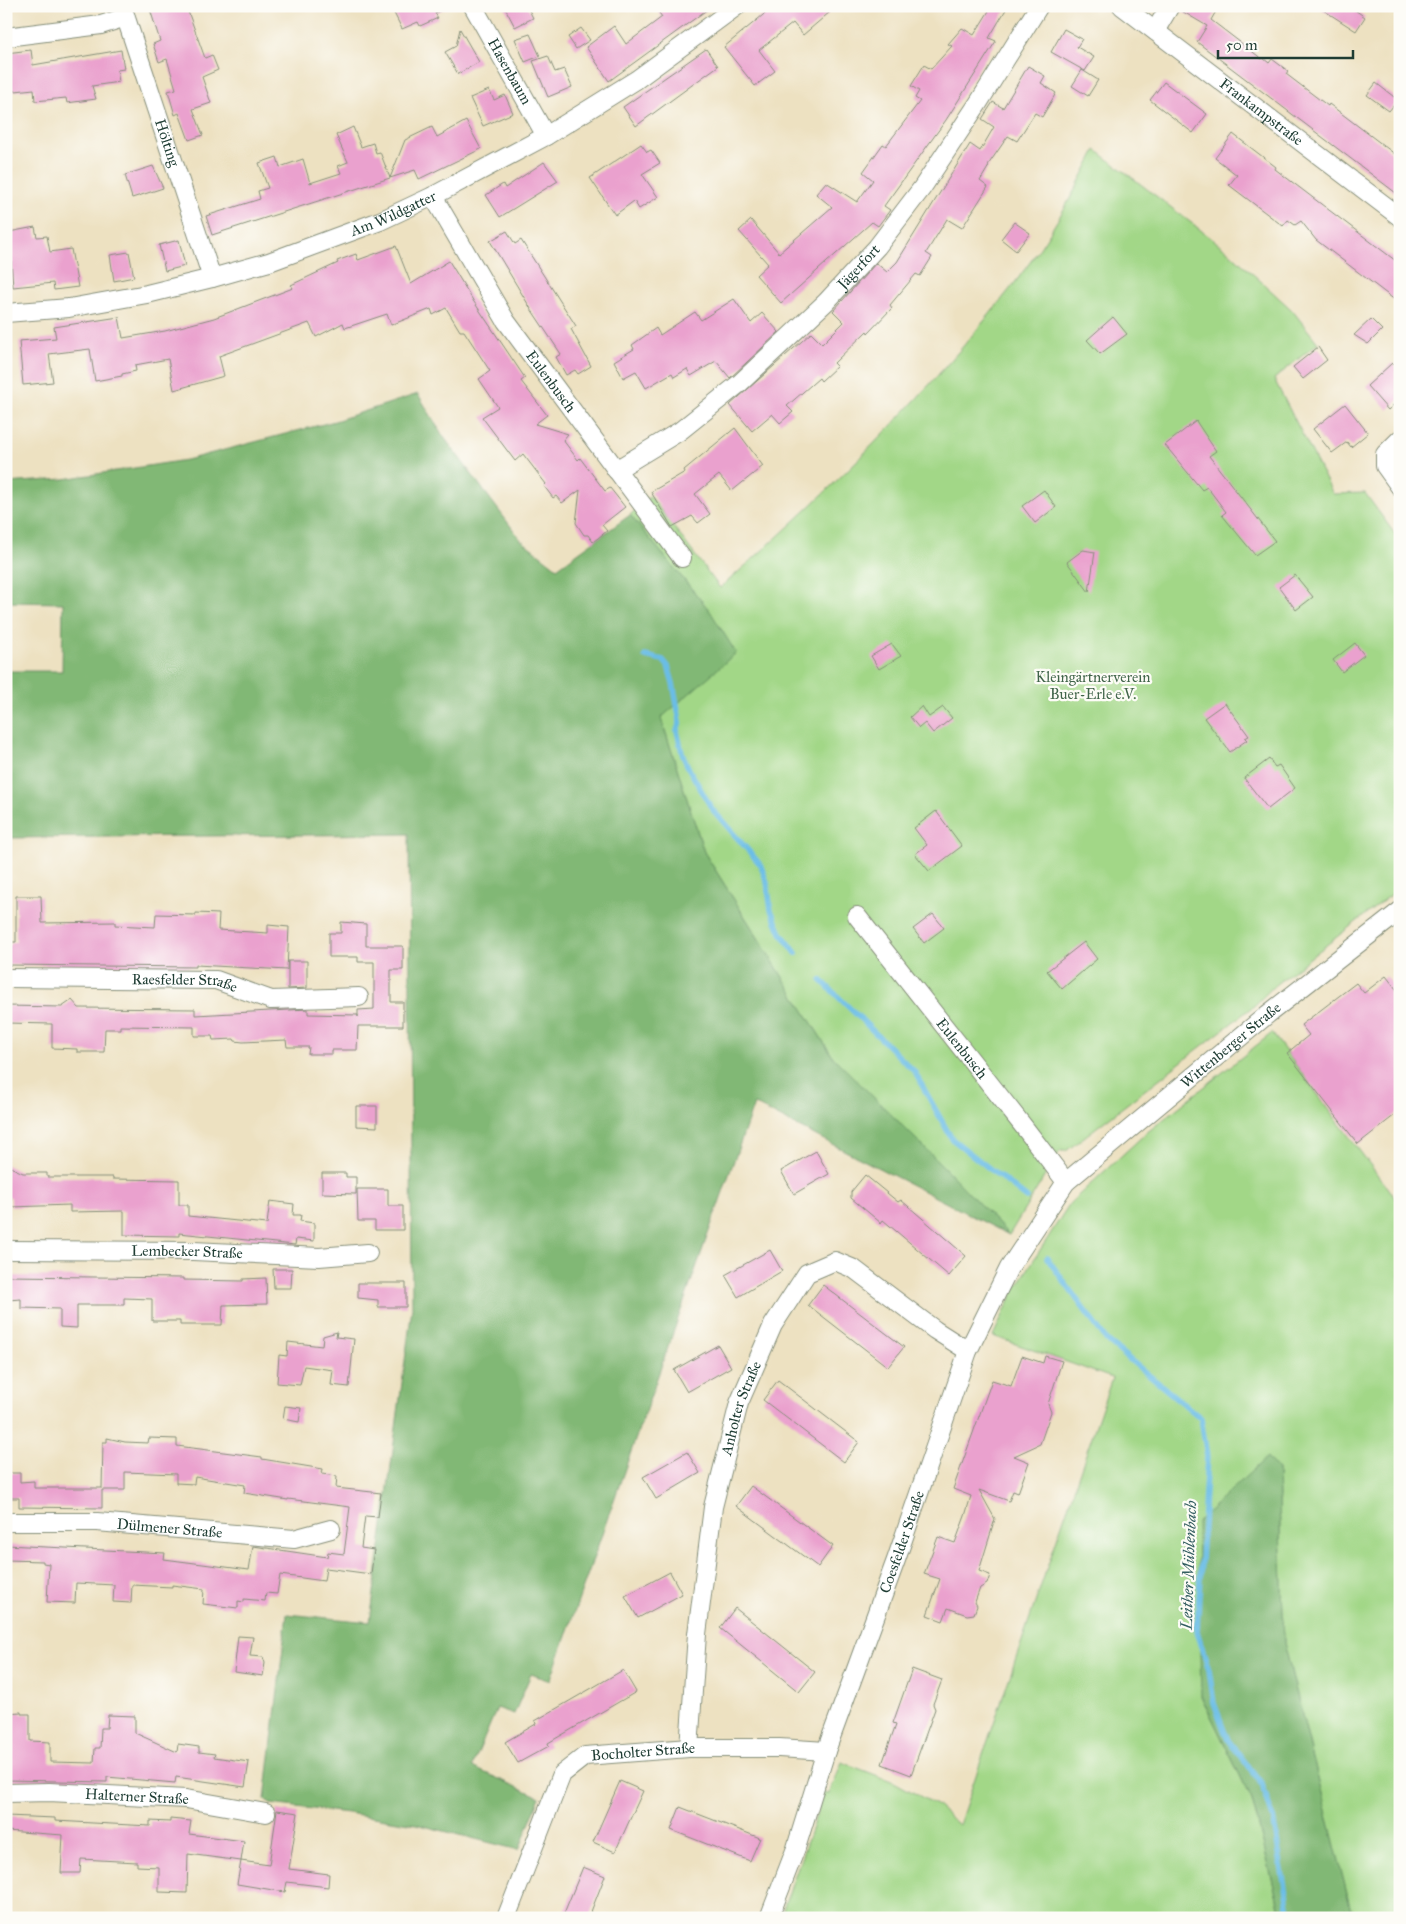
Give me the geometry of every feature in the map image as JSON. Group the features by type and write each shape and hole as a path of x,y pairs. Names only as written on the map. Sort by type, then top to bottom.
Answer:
{"street":[{"name":"Hasenbaum","path":"474,6 546,136"},
{"name":"Am Wildgatter","path":"6,313 69,308 147,294 269,262 325,243 380,221 433,196 546,136 636,80 737,6"},
{"name":"Jägerfort","path":"616,470 680,431 740,383 839,288 876,247 922,188 1039,6"},
{"name":"Frankampstraße","path":"1122,6 1400,217"},
{"path":"1155,31 1170,6"},
{"path":"6,37 101,25 124,12"},
{"name":"Hölting","path":"124,12 212,278"},
{"name":"Eulenbusch","path":"433,196 506,320 682,558"},
{"path":"1400,439 1385,454 1385,466 1400,487"},
{"name":"Wittenberger Straße","path":"1066,1182 1268,1014 1400,911"},
{"name":"Eulenbusch","path":"857,916 1024,1126 1066,1182"},
{"name":"Raesfelder Straße","path":"6,978 216,980 270,1000 359,997"},
{"name":"Coesfelder Straße","path":"769,1918 796,1848 826,1751 896,1560 968,1351 1009,1268 1066,1182"},
{"name":"Lembecker Straße","path":"6,1250 193,1251 319,1257 368,1253"},
{"name":"Anholter Straße","path":"689,1748 696,1634 713,1507 739,1403 773,1325 807,1273 835,1261 854,1269 935,1330 968,1351"},
{"name":"Dülmener Straße","path":"6,1522 97,1522 294,1539 331,1529"},
{"name":"Bocholter Straße","path":"506,1918 562,1774 585,1756 689,1748 779,1748 826,1751"},
{"name":"Halterner Straße","path":"6,1793 49,1792 186,1799 266,1813"}],"green space":[{"name":"Kleingärtnerverein Buer-Erle e.V.","path":"1096,150 1228,251 1292,310 1318,343 1274,379 1333,494 1365,493 1400,541 1400,888 1275,985 1255,1005 1066,1151 1060,1151 1009,1235 833,1057 704,852 661,718 710,611 630,515 650,496 720,588 844,474 960,350 1014,284 1040,248"},
{"path":"418,394 443,436 521,540 557,568 630,515 710,611 736,653 661,718 704,852 833,1057 943,1166 1009,1235 754,1104 550,1681 531,1674 514,1714 497,1708 472,1767 540,1797 519,1850 416,1824 348,1813 270,1804 265,1799 287,1614 370,1622 412,1308 409,834 6,838 6,671 62,671 63,603 6,602 6,483 64,479 186,460 335,421"},
{"path":"1272,1033 1400,1205 1400,1918 1353,1918 1284,1643 1278,1470 1201,1696 1252,1800 1282,1918 780,1918 824,1793 829,1794 842,1762 894,1782 936,1805 959,1825 1112,1378 993,1336 1014,1291 1070,1203 1145,1134"},
{"path":"1267,1457 1278,1470 1284,1643 1353,1918 1282,1918 1252,1800 1201,1696 1197,1522"}],"building":[{"path":"149,6 186,6 205,58 212,55 218,70 202,77 211,103 193,109 203,135 189,140 179,113 175,115 168,91 176,89 167,59 159,62 153,44 160,41"},
{"path":"403,6 450,6 435,13 438,18 420,26 418,22 402,29 393,11"},
{"path":"504,6 527,6 533,18 515,27"},
{"path":"654,6 712,6 609,81 586,47 614,26 626,44 662,17"},
{"path":"774,6 837,6 803,35 793,23 759,50 775,71 755,86 724,47"},
{"path":"992,6 1008,6 989,38 996,41 946,120 884,206 890,210 878,226 872,222 781,303 756,275 768,264 739,231 751,220 779,253 832,207 816,194 826,182 857,202 873,180 863,172 883,144 886,146 920,101 915,98 919,91 911,86 924,65 931,69 952,46 948,44 962,28 974,35"},
{"path":"1181,6 1219,6 1211,20 1262,59 1269,63 1272,59 1288,71 1286,74 1400,158 1400,196 1197,42 1207,26 1180,10"},
{"path":"1317,6 1349,6 1365,17 1356,31"},
{"path":"581,28 590,40 576,49 568,37"},
{"path":"460,29 479,62 458,74 445,52 456,46"},
{"path":"1064,29 1082,39 1077,47 1094,57 1085,71 1051,52"},
{"path":"530,34 540,56 525,62 515,39"},
{"path":"706,49 718,66 636,126 623,107"},
{"path":"31,50 33,65 121,50 124,69 117,70 119,82 92,86 96,99 67,103 66,98 35,101 34,89 6,92 6,53"},
{"path":"548,56 555,72 564,69 572,87 548,97 533,61"},
{"path":"1028,66 1045,76 1041,83 1056,93 1042,117 1035,113 1017,141 1008,136 988,165 980,181 988,187 962,228 947,219 926,253 932,257 920,276 916,274 890,305 892,308 868,333 867,331 834,363 837,366 821,381 819,378 787,406 793,412 780,423 772,414 752,431 730,405 811,333 822,344 844,322 833,311 876,263 887,272 897,262 970,144 980,151 994,127 982,119 993,102 1003,108"},
{"path":"1082,70 1098,80 1088,96 1072,86"},
{"path":"1164,82 1207,114 1193,133 1150,100"},
{"path":"1376,83 1398,100 1389,111 1367,95"},
{"path":"489,90 494,100 505,95 513,113 483,126 470,98"},
{"path":"466,121 481,149 419,179 415,170 390,178 405,140 432,127 437,137"},
{"path":"353,127 361,147 373,143 376,153 380,152 390,178 212,235 206,216 260,199 258,191 268,188 259,163 277,157 280,167 303,159 310,183 341,173 338,166 348,162 336,135"},
{"path":"1233,134 1276,167 1275,169 1400,264 1400,304 1316,240 1301,221 1295,225 1288,220 1283,226 1229,185 1237,175 1215,158"},
{"path":"641,144 647,152 651,150 660,163 642,174 658,197 639,209 634,201 615,215 590,178"},
{"path":"544,162 558,181 500,217 486,195 503,184 505,188"},
{"path":"153,166 163,188 132,198 125,175"},
{"path":"1014,222 1030,233 1016,251 1001,239"},
{"path":"35,227 37,237 47,236 50,252 71,249 78,287 54,290 53,283 13,287 9,232"},
{"path":"507,231 515,244 521,240 576,326 571,329 591,366 578,374 575,370 566,375 556,357 561,354 490,241"},
{"path":"179,240 185,266 165,271 159,245"},
{"path":"396,246 411,284 449,261 525,378 521,381 547,415 535,424 568,434 563,440 578,460 580,458 605,491 610,488 625,507 602,525 607,531 593,542 588,535 584,535 576,523 580,490 562,503 556,496 553,498 544,486 546,484 523,454 515,461 482,417 498,407 479,379 490,371 464,331 460,331 446,308 433,315 431,309 391,325 387,314 345,328 343,323 316,337 309,323 219,356 224,376 174,390 168,359 135,365 136,371 122,374 122,376 95,381 90,349 49,354 53,382 23,385 19,341 56,338 54,327 119,317 123,338 165,331 214,318 293,288 291,285 338,263 337,261 356,254 358,260"},
{"path":"129,252 134,277 114,281 110,255"},
{"path":"734,299 751,323 762,313 779,332 730,378 716,361 691,376 687,369 674,377 672,373 646,388 636,371 623,378 614,361 634,349 632,345 656,328 660,335 695,312 701,320"},
{"path":"1113,317 1127,334 1100,354 1087,340"},
{"path":"1371,319 1382,330 1368,344 1354,335"},
{"path":"1318,347 1327,360 1303,379 1293,367"},
{"path":"1392,363 1400,372 1400,399 1388,410 1367,386"},
{"path":"1345,404 1368,433 1351,447 1347,442 1332,453 1313,429"},
{"path":"1196,421 1216,451 1209,456 1275,541 1255,555 1222,515 1226,512 1207,487 1202,490 1165,445"},
{"path":"735,428 763,466 732,491 719,475 695,494 710,514 698,523 692,516 672,527 651,492 685,472 684,470"},
{"path":"1044,490 1056,507 1035,523 1022,506"},
{"path":"1083,550 1095,552 1089,592 1067,562"},
{"path":"1295,575 1313,597 1296,610 1279,587"},
{"path":"1355,643 1364,655 1342,672 1333,660"},
{"path":"892,644 901,656 879,669 871,656"},
{"path":"1225,703 1249,736 1245,738 1247,740 1230,752 1204,718"},
{"path":"922,706 929,717 943,707 952,718 933,733 925,723 919,728 910,717"},
{"path":"1269,759 1275,767 1279,765 1295,788 1268,809 1244,778"},
{"path":"936,811 962,846 929,871 915,854 927,845 914,828"},
{"path":"16,896 41,896 42,923 115,922 115,925 155,927 156,914 196,915 196,913 219,914 218,930 268,933 268,925 289,927 287,970 196,965 196,967 6,965 6,945 16,942"},
{"path":"933,914 944,928 924,943 913,929"},
{"path":"341,922 366,924 366,946 403,946 403,970 391,970 391,1002 403,1002 403,1026 358,1026 357,1050 332,1050 332,1054 308,1054 309,1047 287,1047 286,1040 243,1042 235,1041 234,1039 213,1040 212,1036 194,1036 194,1027 120,1026 120,1029 105,1029 104,1052 77,1052 77,1049 52,1048 52,1024 6,1023 6,1006 62,1007 72,1000 79,1008 195,1009 195,1015 308,1009 308,1014 358,1015 358,1010 374,1009 374,962 358,962 358,957 329,957 329,933 341,933"},
{"path":"1084,942 1097,959 1062,989 1047,971"},
{"path":"288,961 307,961 307,988 288,989"},
{"path":"1386,976 1400,994 1400,1111 1358,1144 1287,1053 1309,1035 1301,1025 1356,983 1364,993"},
{"path":"356,1106 377,1106 377,1127 356,1126"},
{"path":"816,1151 829,1174 794,1194 781,1171"},
{"path":"6,1165 23,1173 47,1173 47,1177 179,1180 179,1205 188,1205 188,1216 267,1224 270,1201 294,1204 293,1215 301,1215 300,1221 314,1223 314,1241 296,1239 295,1245 179,1233 179,1236 124,1235 124,1211 70,1212 70,1205 11,1207 11,1197 6,1197"},
{"path":"322,1173 346,1173 346,1177 356,1177 356,1194 322,1193"},
{"path":"865,1175 898,1202 901,1200 966,1256 949,1276 883,1220 881,1223 851,1198 851,1192"},
{"path":"357,1189 388,1189 388,1206 403,1206 403,1230 375,1230 375,1221 358,1221"},
{"path":"770,1250 782,1271 738,1297 725,1275"},
{"path":"273,1269 292,1269 291,1288 274,1288"},
{"path":"6,1276 183,1278 183,1280 243,1281 243,1279 266,1278 267,1304 223,1305 222,1325 180,1325 180,1321 152,1321 152,1299 124,1298 124,1305 77,1305 77,1328 60,1327 60,1309 21,1308 21,1299 8,1300"},
{"path":"358,1283 406,1283 406,1307 378,1307 378,1300 358,1298"},
{"path":"823,1285 904,1347 888,1367 808,1305"},
{"path":"337,1332 336,1337 354,1339 349,1387 331,1385 333,1370 304,1366 300,1385 277,1383 279,1355 287,1356 288,1342 322,1346 323,1336"},
{"path":"718,1345 731,1367 687,1392 674,1370"},
{"path":"1022,1356 1043,1363 1045,1356 1062,1361 1048,1404 1051,1412 1040,1444 1014,1456 1029,1462 1018,1493 1013,1491 1009,1501 979,1490 995,1519 979,1571 990,1575 987,1584 980,1588 975,1602 977,1606 974,1614 967,1615 948,1608 943,1621 927,1615 940,1579 924,1574 938,1537 955,1543 965,1516 971,1496 953,1489 992,1380 1011,1386"},
{"path":"778,1380 859,1442 844,1462 763,1400"},
{"path":"285,1406 301,1408 299,1422 283,1419"},
{"path":"107,1438 125,1442 148,1443 149,1438 177,1439 177,1446 262,1457 262,1459 323,1469 322,1474 337,1476 336,1488 381,1493 378,1517 365,1516 361,1548 374,1550 371,1574 326,1568 324,1581 280,1575 277,1594 266,1593 265,1601 244,1599 244,1602 238,1601 238,1608 203,1604 204,1589 172,1585 172,1587 132,1585 131,1603 113,1602 114,1585 76,1583 75,1603 47,1602 49,1564 43,1563 43,1561 6,1560 6,1545 165,1553 164,1559 249,1570 253,1546 327,1557 328,1552 344,1554 350,1507 244,1493 245,1485 195,1477 194,1484 176,1483 176,1474 125,1472 125,1490 102,1490 102,1508 19,1507 19,1498 6,1498 6,1473 20,1473 20,1482 34,1481 34,1488 102,1488 103,1442 107,1442"},
{"path":"687,1452 700,1473 656,1499 643,1477"},
{"path":"751,1486 833,1546 818,1567 736,1506"},
{"path":"670,1572 682,1594 638,1618 625,1596"},
{"path":"735,1608 815,1672 799,1692 720,1628"},
{"path":"238,1636 253,1637 250,1656 263,1657 265,1663 263,1676 234,1672"},
{"path":"912,1669 942,1680 933,1704 935,1709 911,1775 882,1764 896,1724 893,1723"},
{"path":"623,1670 636,1692 548,1743 549,1746 518,1763 505,1742 536,1724 535,1721"},
{"path":"21,1712 21,1714 30,1714 30,1741 50,1742 50,1762 94,1763 95,1748 100,1748 101,1728 107,1728 108,1715 135,1716 135,1733 177,1752 178,1744 199,1747 199,1752 215,1754 214,1757 249,1762 245,1787 176,1777 175,1783 107,1777 107,1782 6,1780 6,1713"},
{"path":"620,1781 643,1791 615,1852 593,1842"},
{"path":"680,1807 760,1838 750,1861 671,1830"},
{"path":"277,1810 298,1813 289,1869 329,1874 328,1887 287,1882 285,1892 237,1884 241,1861 269,1865"},
{"path":"6,1816 55,1818 55,1821 150,1826 150,1821 170,1822 170,1819 191,1821 189,1834 244,1841 241,1861 188,1854 187,1893 159,1892 159,1867 137,1866 137,1862 81,1859 80,1873 61,1873 63,1835 6,1831"},
{"path":"583,1867 605,1876 589,1918 562,1918"}],"waterway":[{"name":"Leither Mühlenbach","path":"645,656 663,660 668,666 680,721 677,731 683,756 712,809 760,864 767,882 771,910 781,933 796,953"},
{"name":"Leither Mühlenbach","path":"821,980 914,1071 952,1139 1027,1198"},
{"name":"Leither Mühlenbach","path":"1047,1258 1107,1341 1201,1418 1207,1456 1197,1631 1209,1670 1214,1703 1228,1740 1262,1784 1273,1817 1290,1918"}]}
